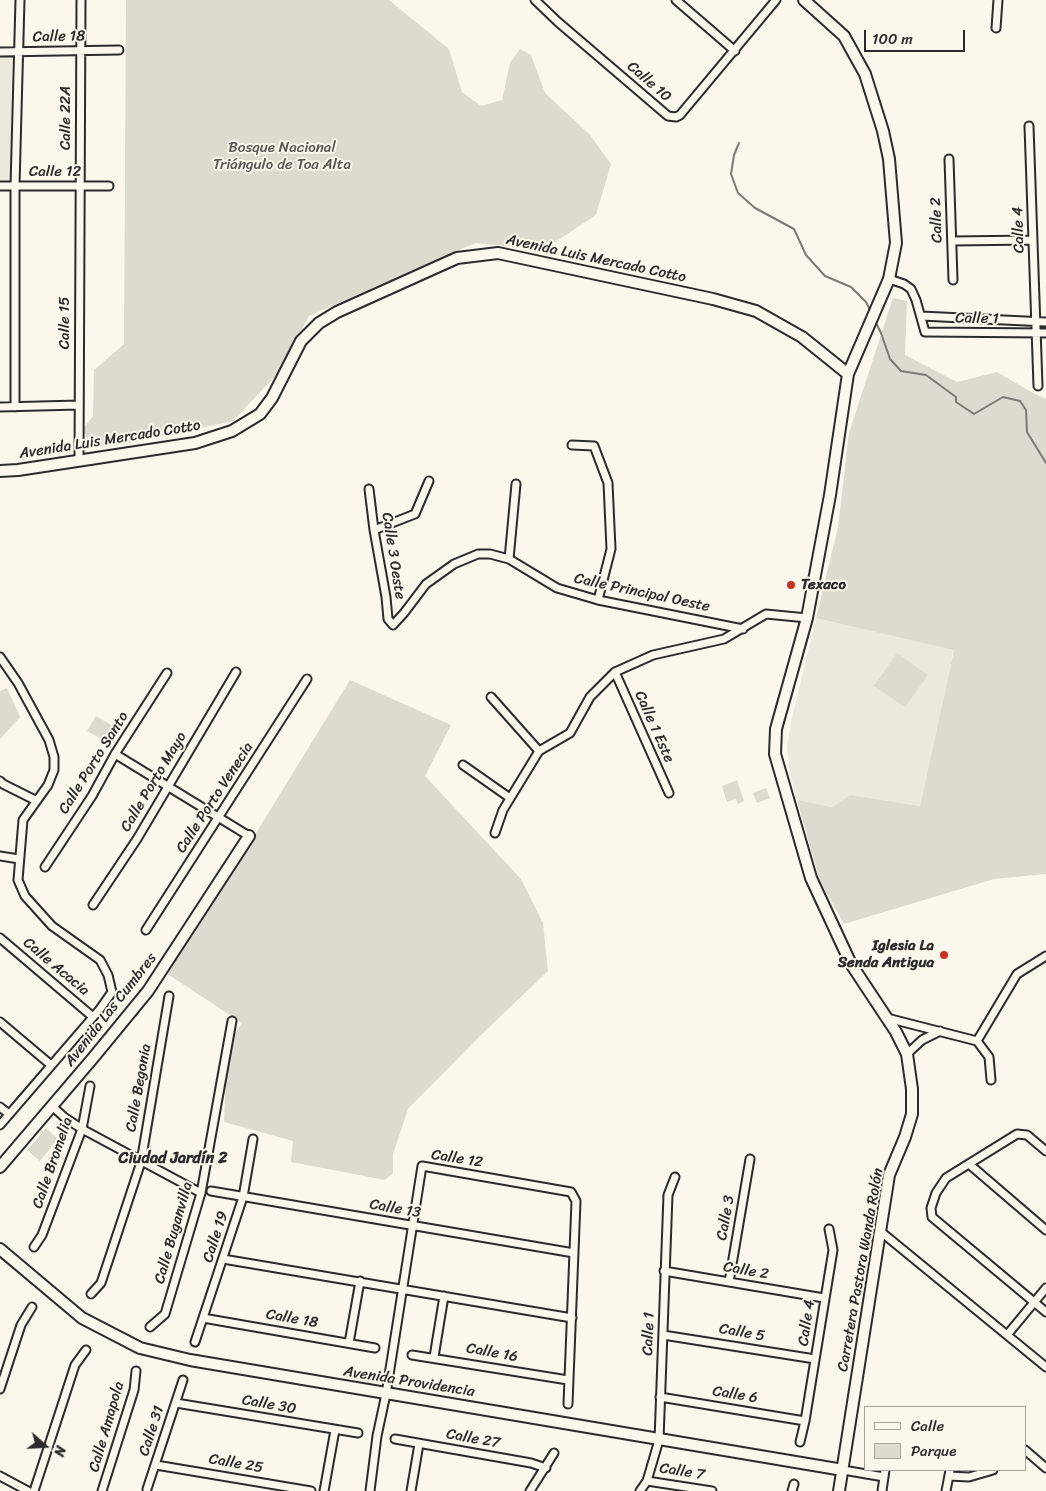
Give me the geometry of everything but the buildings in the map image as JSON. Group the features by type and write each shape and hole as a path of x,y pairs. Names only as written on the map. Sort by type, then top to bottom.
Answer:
{"street":[{"path":"15,407 16,186 20,0"},
{"name":"Calle 22A","path":"80,186 81,0"},
{"name":"Calle 10","path":"535,0 668,116 676,117 680,115 776,0"},
{"path":"676,0 735,50"},
{"name":"Carretera Pastora Wanda Rolón","path":"805,0 844,36 865,74 883,131 889,159 896,243 889,279 848,374 830,495 807,618 776,729 775,754 810,878 851,964 896,1032 908,1059 912,1089 912,1114 905,1137 889,1175 839,1491"},
{"path":"996,28 998,0"},
{"name":"Calle 18","path":"0,52 119,50"},
{"name":"Calle 4","path":"1029,126 1038,386"},
{"name":"Calle 2","path":"949,159 953,280"},
{"name":"Calle 12","path":"0,186 109,186"},
{"name":"Calle 15","path":"79,461 80,186"},
{"path":"952,240 1033,240"},
{"name":"Avenida Luis Mercado Cotto","path":"0,471 18,470 195,443 232,431 260,414 272,398 301,341 319,323 337,312 457,258 498,253 713,299 756,311 802,337 848,374"},
{"name":"Calle 1","path":"889,279 904,284 911,289 925,332 1046,333"},
{"name":"Calle 1","path":"920,316 1046,322"},
{"path":"0,407 79,405"},
{"path":"572,445 594,446 608,483 611,549 598,600"},
{"path":"374,530 416,514 429,481"},
{"path":"509,559 516,484"},
{"name":"Calle 3 Oeste","path":"369,489 388,619 393,625"},
{"name":"Calle Principal Oeste","path":"393,625 426,584 454,564 478,554 490,554 509,559 557,588 598,600 743,629"},
{"path":"495,833 502,810 539,751 570,733 590,697 615,672 653,655 724,639 766,614 807,618"},
{"path":"0,657 18,683 49,740 54,757 54,770 48,785 23,820 18,880 25,896 52,926 100,960 108,975 112,992 93,1017 0,1125"},
{"name":"Calle Porto Mayo","path":"93,905 137,839 236,672"},
{"name":"Calle 1 Este","path":"615,672 669,793"},
{"name":"Calle Porto Santo","path":"45,867 92,796 115,754 166,673"},
{"name":"Calle Porto Venecia","path":"146,930 306,679"},
{"path":"491,697 539,751"},
{"path":"115,754 249,836"},
{"path":"463,765 510,798"},
{"path":"0,781 36,800"},
{"name":"Avenida Las Cumbres","path":"0,1167 148,991 249,836"},
{"path":"0,856 19,860"},
{"name":"Calle Acacia","path":"0,938 93,1017"},
{"path":"977,1041 1016,974 1045,958"},
{"name":"Calle Begonia","path":"91,1294 101,1283 141,1162 169,996"},
{"path":"887,1018 977,1041 989,1057 991,1080"},
{"name":"Calle Buganvilla","path":"150,1327 165,1314 201,1193 232,1021"},
{"path":"0,1022 51,1065"},
{"path":"908,1059 922,1040 940,1031"},
{"name":"Calle Bromelia","path":"34,1246 42,1235 82,1129 90,1086"},
{"path":"52,1106 82,1129 201,1193"},
{"path":"0,1107 9,1114"},
{"path":"1046,1151 1027,1135 1017,1134 946,1178 936,1193 931,1208 932,1217 1046,1312"},
{"name":"Calle 19","path":"195,1342 243,1197 253,1139"},
{"name":"Calle 3","path":"729,1282 750,1159"},
{"path":"969,1164 1046,1230"},
{"name":"Calle 12","path":"370,1491 377,1436 386,1394 422,1166 571,1192 576,1201 568,1404"},
{"name":"Calle 1","path":"640,1491 647,1481 659,1440 668,1195 675,1176"},
{"name":"Calle 13","path":"211,1191 574,1252"},
{"name":"Calle 4","path":"800,1442 833,1250 829,1229"},
{"path":"880,1231 1046,1367"},
{"name":"Avenida Providencia","path":"0,1250 82,1318 140,1348 190,1360 843,1470"},
{"path":"223,1259 572,1318"},
{"name":"Calle 2","path":"664,1271 824,1298"},
{"path":"349,1343 360,1282"},
{"path":"1007,1335 1046,1288"},
{"path":"434,1357 444,1296"},
{"path":"0,1389 21,1325 32,1307"},
{"name":"Calle 18","path":"204,1318 375,1348"},
{"name":"Calle 5","path":"663,1334 815,1359"},
{"path":"34,1491 75,1365 86,1350"},
{"name":"Calle 16","path":"412,1355 434,1357 568,1380"},
{"name":"Calle Amapola","path":"102,1491 134,1390 136,1370"},
{"name":"Calle 31","path":"147,1489 183,1380"},
{"name":"Calle 6","path":"660,1397 805,1421"},
{"name":"Calle 30","path":"176,1403 358,1433"},
{"path":"324,1491 335,1430"},
{"name":"Calle 27","path":"395,1439 531,1463 546,1468"},
{"path":"411,1491 419,1444"},
{"path":"1026,1451 1046,1468"},
{"path":"530,1491 554,1453"},
{"name":"Calle 25","path":"156,1465 311,1491"},
{"path":"843,1470 885,1473 882,1491"},
{"path":"946,1491 950,1473 969,1477 990,1471"},
{"path":"0,1476 28,1491"},
{"name":"Calle 7","path":"647,1481 712,1491"}],"shaded area":[{"path":"0,56 12,56 10,181 0,181"},
{"path":"816,618 954,649 920,806 850,795 832,807 797,800 790,774 787,748 791,722"}],"green space":[{"name":"Bosque Nacional Triángulo de Toa Alta","path":"126,0 389,0 449,49 462,92 481,106 502,100 510,63 520,49 531,55 545,93 590,135 611,164 596,215 543,250 475,243 309,316 279,372 233,421 124,444 91,448 83,429 93,416 94,370 124,344"},
{"path":"893,298 907,301 905,355 957,382 997,372 1046,399 1046,874 994,879 844,924 820,881 797,800 832,807 850,795 920,806 954,650 816,618 838,527 849,433"},
{"path":"897,653 928,675 905,707 874,686"},
{"path":"350,680 451,725 425,776 521,879 543,923 548,971 408,1109 393,1154 393,1173 385,1180 291,1162 293,1141 224,1122 227,1046 242,1023 166,973 253,838"},
{"path":"7,688 20,717 0,739 0,691"},
{"path":"96,716 113,726 105,741 87,731"},
{"path":"737,780 744,801 738,804 736,799 727,802 722,786"},
{"path":"766,788 770,798 757,803 753,793"},
{"path":"46,1128 58,1139 40,1161 27,1150"}],"waterway":[{"path":"739,143 734,155 731,174 738,193 755,208 794,229 806,255 825,276 851,287 866,302 871,312"},
{"path":"875,321 890,359 901,371 926,375 956,397 956,402 974,414 1003,397 1020,401 1026,410 1027,432 1046,463"}],"place":[{"name":"Texaco","path":"791,585"},
{"name":"Iglesia La Senda Antigua","path":"944,955"}],"district":[{"name":"Ciudad Jardín 2","path":"173,1159"}]}
